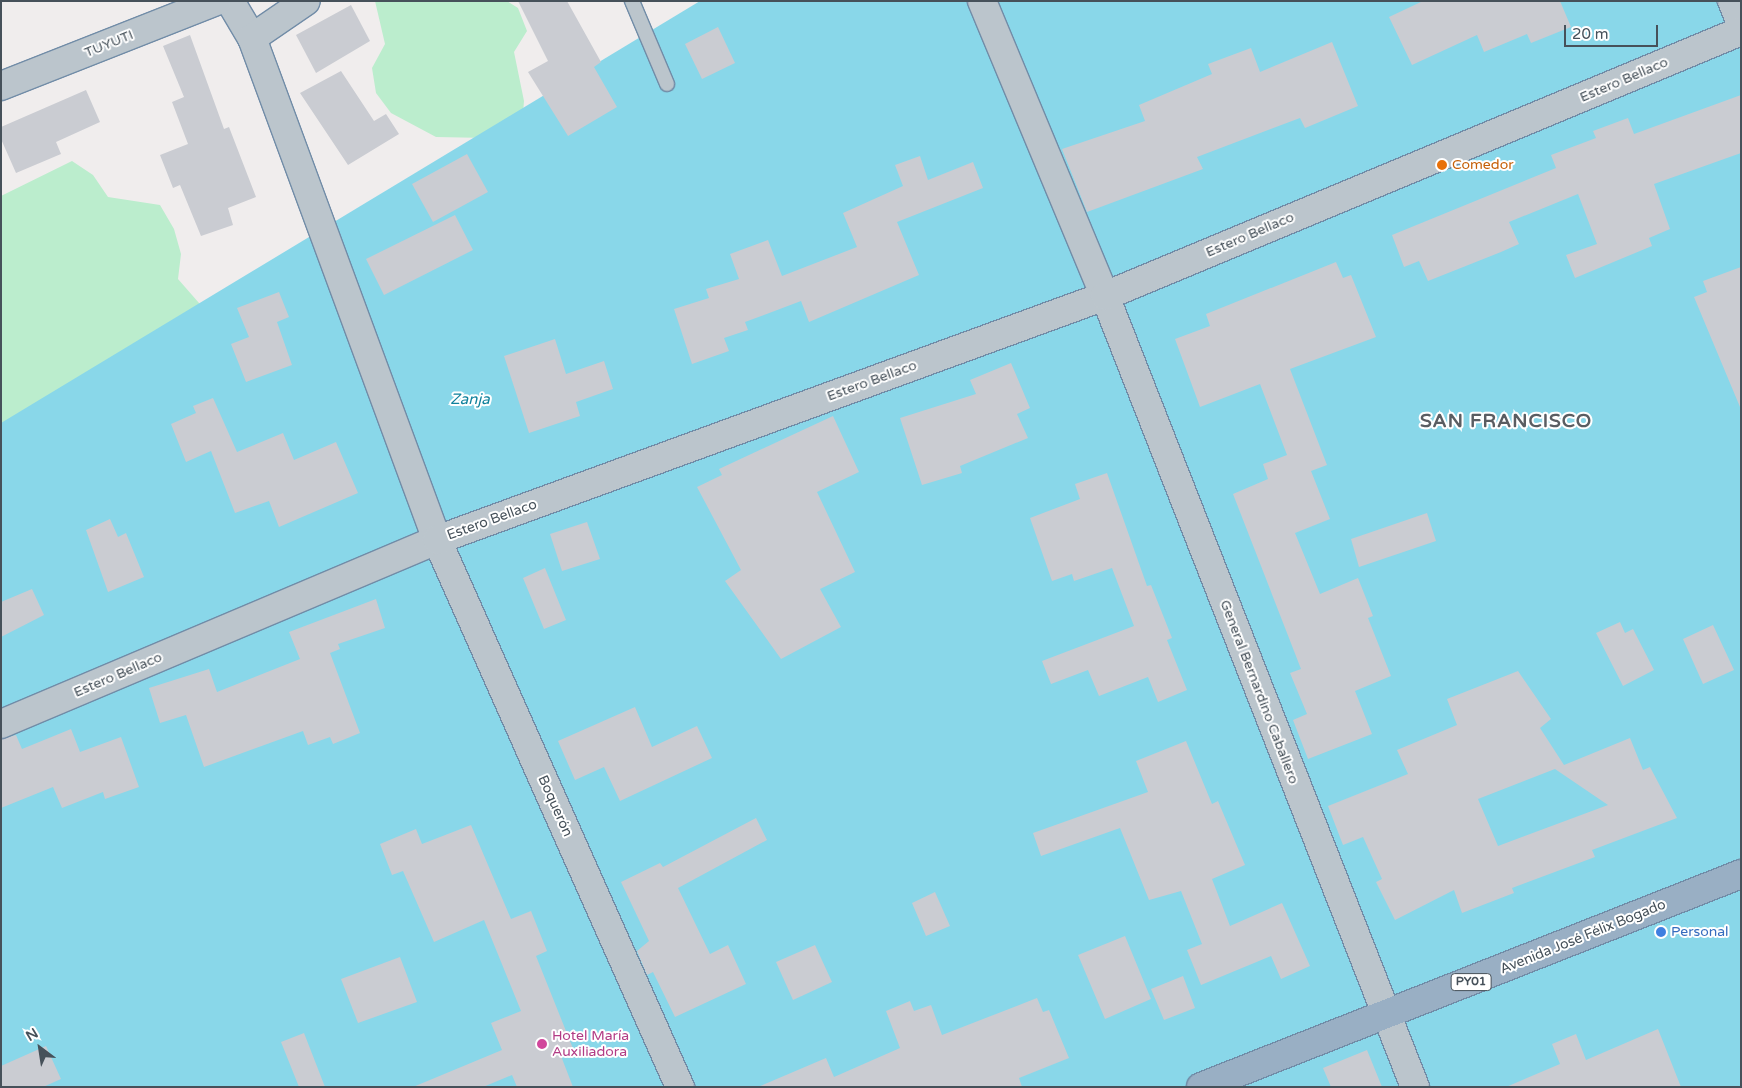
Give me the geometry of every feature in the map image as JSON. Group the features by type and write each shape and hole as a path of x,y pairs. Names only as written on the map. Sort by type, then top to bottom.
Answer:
{"highway":[{"name":"Avenida José Félix Bogado","path":"1201,1087 1385,1017 1741,874"}],"street":[{"name":"TUYUTI","path":"1,86 217,1"},
{"name":"Boquerón","path":"230,1 252,38 435,532 680,1087"},
{"path":"252,38 306,1"},
{"name":"General Bernardino Caballero","path":"982,1 1105,296 1385,1017 1415,1087"},
{"path":"1732,1 1741,23"},
{"name":"Estero Bellaco","path":"1,724 435,532 1105,296 1741,31"}],"lane":[{"path":"632,1 667,84"}],"green space":[{"path":"375,1 507,1 518,8 527,31 514,52 524,101 522,126 488,138 436,137 391,113 376,93 372,68 385,44"},
{"path":"72,161 93,175 108,197 160,205 174,229 181,254 178,279 213,319 1,550 1,196"}],"water":[{"name":"Zanja","path":"700,1 1741,1 1741,1087 1,1087 1,423"}],"building":[{"path":"518,1 567,1 601,62 594,67 617,107 568,136 528,72 548,61"},
{"path":"1423,1 1560,1 1571,27 1531,43 1527,34 1484,52 1477,35 1412,65 1389,17"},
{"path":"351,5 370,41 316,73 296,35"},
{"path":"718,27 735,63 702,79 685,44"},
{"path":"190,35 224,129 229,127 256,197 228,208 233,225 201,236 180,185 173,188 160,155 188,144 172,102 184,97 163,46"},
{"path":"1332,42 1358,106 1305,128 1300,118 1197,157 1203,169 1087,212 1062,149 1145,121 1139,105 1212,74 1208,64 1251,48 1260,72"},
{"path":"341,71 374,121 386,114 399,134 348,165 300,93"},
{"path":"86,90 100,122 56,142 61,154 16,173 1,139 1,127"},
{"path":"1741,95 1741,153 1654,184 1670,229 1649,238 1652,246 1575,278 1566,255 1597,244 1578,194 1509,222 1519,244 1501,252 1428,281 1419,261 1404,267 1392,235 1556,168 1551,155 1596,138 1593,131 1628,118 1634,134"},
{"path":"467,154 488,192 433,222 412,184"},
{"path":"920,156 928,180 973,162 983,188 897,222 919,275 809,322 801,301 745,322 748,330 724,338 729,351 692,364 674,309 709,298 706,289 739,279 730,254 768,240 782,276 857,247 843,213 903,186 895,165"},
{"path":"455,215 473,250 384,295 366,259"},
{"path":"1336,262 1343,278 1351,275 1376,337 1290,369 1327,465 1311,471 1330,519 1295,533 1320,594 1358,578 1373,616 1368,618 1391,676 1355,691 1372,734 1308,759 1293,720 1307,714 1290,673 1301,669 1233,494 1268,479 1263,464 1287,455 1260,384 1200,407 1175,339 1210,326 1206,314"},
{"path":"1741,267 1740,407 1694,297 1707,292 1703,281"},
{"path":"279,292 289,317 277,322 292,365 246,382 231,344 249,337 237,308"},
{"path":"555,339 566,374 604,361 613,389 576,402 580,416 529,433 504,356"},
{"path":"1011,363 1030,408 1017,414 1028,438 960,466 962,473 922,485 900,418 976,394 970,380"},
{"path":"213,398 237,452 283,433 294,460 336,442 358,493 279,527 269,501 235,513 211,451 186,462 171,424 196,413 193,406"},
{"path":"833,416 859,472 817,492 855,572 820,589 841,627 781,659 725,581 741,570 697,487 722,475 719,469"},
{"path":"1107,473 1147,586 1151,585 1172,638 1167,640 1187,690 1158,702 1148,677 1099,696 1088,670 1051,684 1042,661 1134,626 1112,568 1074,581 1072,574 1052,581 1030,518 1080,499 1075,484"},
{"path":"1427,513 1436,541 1359,567 1351,539"},
{"path":"110,519 118,537 126,533 144,577 108,592 86,530"},
{"path":"587,522 600,559 562,571 550,534"},
{"path":"545,568 566,620 544,629 523,578"},
{"path":"32,589 44,615 1,637 1,602"},
{"path":"376,599 385,628 338,644 340,649 330,653 360,733 333,744 330,737 308,745 303,731 204,767 186,715 160,723 149,688 209,669 217,692 300,659 289,632"},
{"path":"1620,622 1625,633 1633,629 1654,670 1623,686 1596,633"},
{"path":"1713,625 1734,670 1703,684 1683,639"},
{"path":"1518,671 1551,719 1540,728 1564,765 1630,738 1643,770 1650,767 1677,818 1592,850 1595,857 1512,888 1514,893 1462,913 1454,890 1395,920 1376,882 1382,879 1363,837 1343,845 1328,806 1408,774 1397,750 1457,725 1447,699","holes":["1555,769 1608,805 1498,846 1478,799"]},
{"path":"635,707 652,747 697,726 712,758 620,801 604,767 575,780 558,741"},
{"path":"71,729 80,752 121,737 139,787 105,799 103,792 62,808 53,787 1,808 1,739 16,735 22,749"},
{"path":"1186,741 1212,804 1218,801 1245,865 1212,879 1230,926 1282,903 1310,966 1281,979 1271,956 1201,985 1187,950 1202,944 1181,891 1149,900 1120,828 1041,856 1033,833 1148,792 1136,761"},
{"path":"756,818 767,840 678,888 710,954 728,945 746,984 675,1017 653,972 647,975 637,951 649,941 621,882 660,863 663,867"},
{"path":"471,825 511,919 531,911 547,951 536,956 574,1051 561,1056 573,1087 517,1087 512,1075 483,1087 413,1087 502,1050 491,1023 521,1011 484,920 434,942 403,871 392,875 380,844 416,829 422,844"},
{"path":"935,892 950,926 926,936 912,903"},
{"path":"1125,936 1151,999 1105,1019 1078,955"},
{"path":"815,945 832,982 793,1000 776,962"},
{"path":"400,957 417,1002 358,1023 341,979"},
{"path":"1183,976 1195,1008 1164,1020 1151,989"},
{"path":"1037,998 1043,1012 1049,1010 1069,1058 1019,1078 1022,1087 758,1087 826,1058 834,1077 900,1048 886,1011 910,1001 914,1011 931,1005 942,1035"},
{"path":"1658,1029 1681,1087 1506,1087 1560,1064 1552,1044 1576,1034 1586,1060"},
{"path":"304,1033 325,1087 299,1087 281,1042"},
{"path":"46,1046 61,1079 43,1087 1,1087 1,1066"},
{"path":"1367,1050 1382,1087 1331,1087 1323,1068"}],"place":[{"name":"Comedor","path":"1442,165"},
{"name":"Personal","path":"1661,932"},
{"name":"Hotel María Auxiliadora","path":"542,1044"}],"district":[{"name":"SAN FRANCISCO","path":"1506,422"}]}
